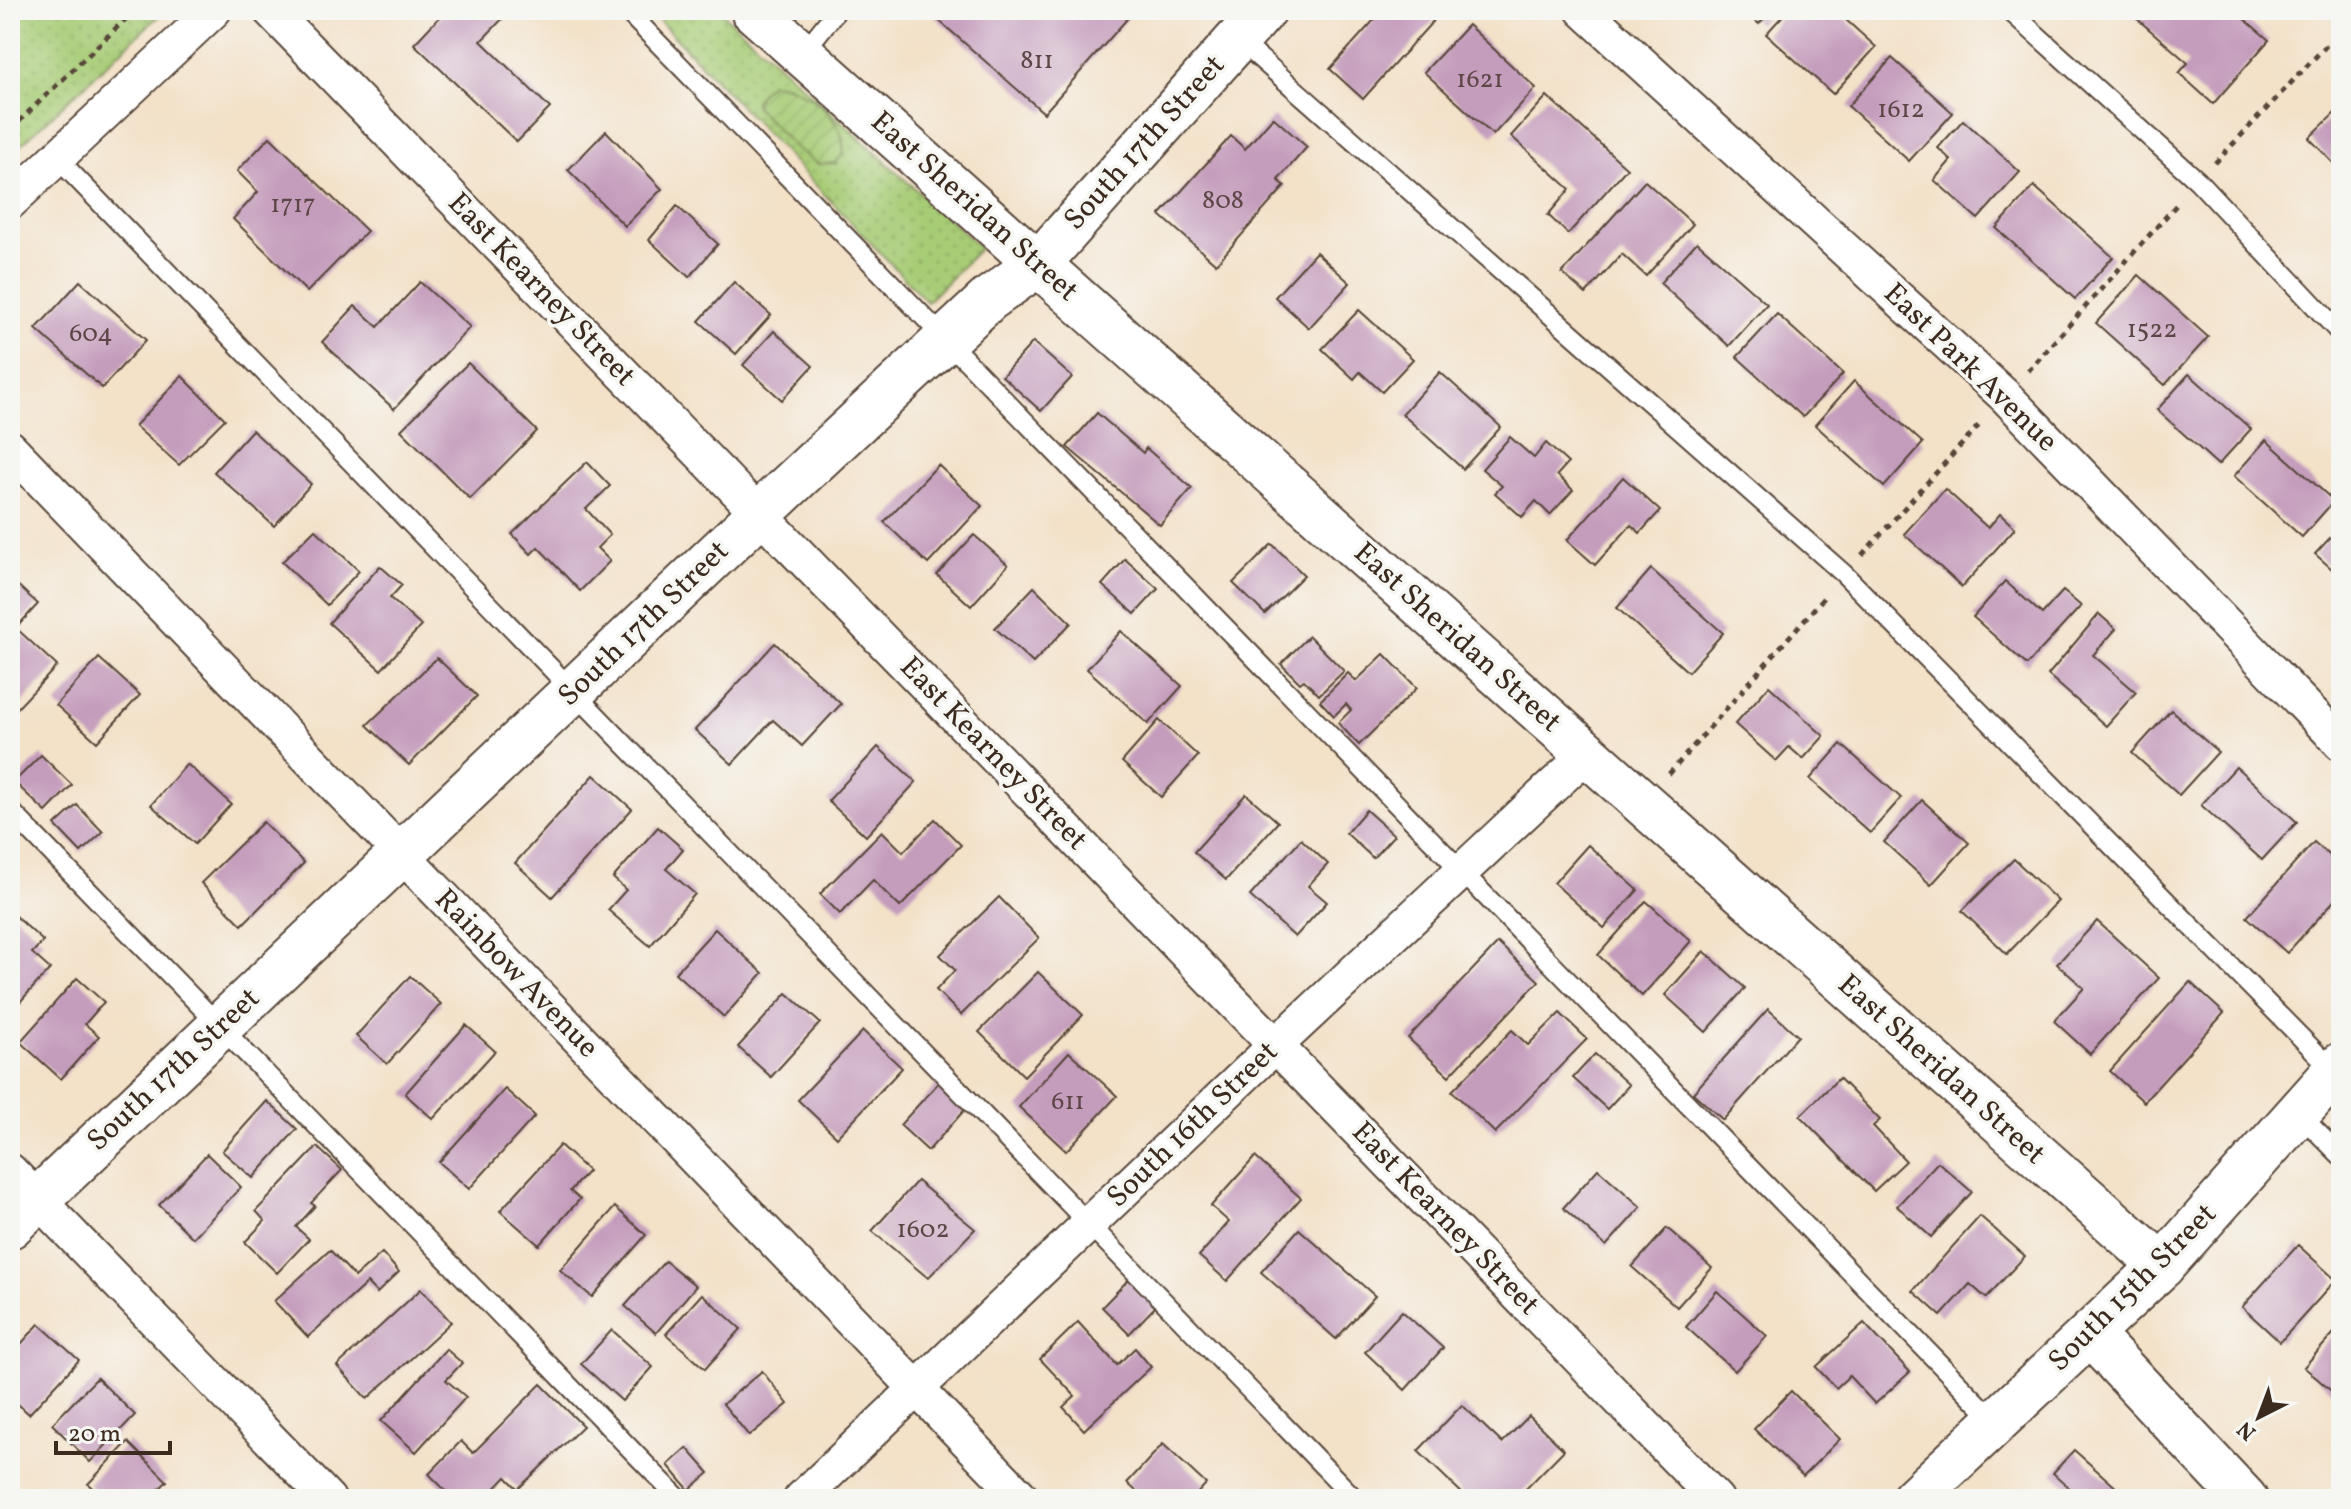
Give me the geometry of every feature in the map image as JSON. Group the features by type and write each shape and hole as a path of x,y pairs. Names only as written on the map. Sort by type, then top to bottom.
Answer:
{"street":[{"path":"10,202 214,10"},
{"name":"East Kearney Street","path":"270,10 1716,1499"},
{"name":"East Sheridan Street","path":"753,10 2162,1266"},
{"name":"East Park Avenue","path":"1583,10 2005,396 2341,743"},
{"name":"South 17th Street","path":"19,1199 220,1027 989,299 1038,264 1251,24"},
{"name":"Rainbow Avenue","path":"10,448 1023,1499"},
{"name":"South 16th Street","path":"801,1499 1276,1045 1587,754"},
{"name":"South 15th Street","path":"1914,1499 2162,1266 2338,1069"},
{"path":"19,1199 328,1499"},
{"path":"2090,1334 2245,1499"}],"lane":[{"path":"626,10 1996,1422"},
{"path":"802,54 837,10"},
{"path":"2009,10 2198,181 2341,334"},
{"path":"1251,24 1844,574 2338,1069"},
{"path":"57,158 1355,1499"},
{"path":"10,810 679,1499"},
{"path":"2298,1113 2341,1156"}],"path":[{"path":"10,130 135,10"}],"green space":[{"path":"10,10 165,10 10,155"},
{"path":"649,10 719,10 980,248 927,302"},
{"path":"771,83 802,93 830,115 841,134 844,153 835,163 818,164 793,146 756,107 760,93"}],"building":[{"path":"446,10 511,10 481,41 550,108 517,142 414,44"},
{"path":"927,10 1135,10 1044,113"},
{"path":"1383,10 1443,10 1363,99 1330,69"},
{"path":"1743,10 1771,10 1759,24"},
{"path":"1788,10 1835,10 1876,47 1833,94 1766,34"},
{"path":"2127,10 2234,10 2269,40 2213,104 2179,73 2188,63"},
{"path":"1468,25 1536,88 1493,135 1424,72"},
{"path":"1892,58 1953,113 1909,161 1848,106"},
{"path":"1547,96 1627,168 1568,234 1548,215 1570,189 1511,136"},
{"path":"2339,109 2341,112 2341,171 2309,138"},
{"path":"1273,117 1307,147 1278,180 1285,186 1216,264 1160,215 1231,136 1245,149"},
{"path":"1963,120 2020,172 1978,219 1934,180 1951,160 1938,148"},
{"path":"606,131 662,189 625,226 568,170"},
{"path":"270,137 367,231 307,292 233,219 258,192 237,171"},
{"path":"1645,181 1693,224 1646,276 1622,254 1586,294 1562,273"},
{"path":"2034,186 2113,257 2075,299 1996,228"},
{"path":"677,206 718,244 689,277 649,240"},
{"path":"1697,242 1767,304 1729,346 1660,283"},
{"path":"1316,252 1350,283 1309,328 1275,297"},
{"path":"2139,275 2208,337 2165,385 2096,323"},
{"path":"80,281 146,340 102,388 36,329"},
{"path":"420,282 470,327 394,409 322,342 355,306 378,327"},
{"path":"734,282 771,315 736,354 699,321"},
{"path":"1359,310 1413,359 1382,392 1360,372 1354,379 1322,349"},
{"path":"1777,314 1843,374 1803,417 1737,357"},
{"path":"774,331 813,366 782,400 743,365"},
{"path":"1033,342 1072,377 1041,411 1002,376"},
{"path":"468,363 537,431 470,499 401,430"},
{"path":"1440,372 1501,427 1463,469 1402,414"},
{"path":"2189,374 2251,429 2218,465 2157,410"},
{"path":"182,376 225,419 179,465 135,426"},
{"path":"1854,381 1923,443 1884,487 1815,425"},
{"path":"1097,413 1143,453 1146,448 1192,488 1160,525 1067,447"},
{"path":"252,430 311,484 274,526 214,472"},
{"path":"1510,437 1534,458 1546,443 1568,463 1557,475 1573,490 1550,515 1536,501 1522,517 1495,493 1502,486 1482,469"},
{"path":"2266,440 2334,501 2302,537 2234,476"},
{"path":"587,462 610,486 586,509 610,535 597,548 610,561 580,591 538,547 531,554 512,534"},
{"path":"938,465 982,506 928,564 884,522"},
{"path":"1623,477 1660,511 1640,533 1631,525 1595,565 1567,540"},
{"path":"1945,489 1988,528 2000,514 2015,528 1962,587 1904,534"},
{"path":"2341,526 2341,577 2315,554"},
{"path":"315,529 359,571 327,605 282,562"},
{"path":"974,535 1008,565 971,606 937,575"},
{"path":"1272,544 1304,575 1265,614 1233,583"},
{"path":"1125,559 1158,589 1135,614 1102,585"},
{"path":"380,566 402,585 390,598 421,626 381,670 329,623"},
{"path":"1651,569 1723,633 1688,672 1617,608"},
{"path":"13,581 38,604 16,628 57,666 10,716 10,584"},
{"path":"2005,581 2042,614 2063,591 2081,606 2027,665 1973,617"},
{"path":"1034,587 1071,623 1033,663 995,628"},
{"path":"2099,614 2116,629 2093,655 2136,692 2106,726 2048,675"},
{"path":"1121,631 1182,686 1148,724 1087,669"},
{"path":"1309,636 1344,671 1319,695 1304,680 1300,683 1281,664"},
{"path":"775,643 841,704 802,746 773,720 732,764 695,730"},
{"path":"1384,654 1417,688 1359,745 1338,723 1351,710 1346,704 1334,716 1320,701 1348,673 1356,681"},
{"path":"99,658 140,695 97,742 56,705"},
{"path":"437,658 477,696 409,765 367,725"},
{"path":"1769,686 1824,736 1803,759 1789,747 1776,761 1735,724"},
{"path":"2171,710 2218,752 2179,795 2132,753"},
{"path":"1159,720 1198,756 1161,797 1122,762"},
{"path":"1841,744 1901,798 1870,833 1810,779"},
{"path":"878,747 916,782 866,836 828,801"},
{"path":"41,755 72,785 46,812 14,782"},
{"path":"187,764 231,804 195,844 151,805"},
{"path":"2236,767 2297,822 2262,860 2201,805"},
{"path":"594,775 632,809 552,897 515,863"},
{"path":"1246,794 1278,822 1226,880 1194,852"},
{"path":"1922,800 1969,843 1931,885 1884,842"},
{"path":"77,805 103,832 81,852 55,825"},
{"path":"1366,810 1394,835 1373,858 1346,833"},
{"path":"935,819 961,845 900,907 873,880 840,914 820,894 882,831 903,852"},
{"path":"263,822 304,863 242,925 201,883"},
{"path":"658,827 683,849 666,869 695,894 650,946 608,910 626,890 613,878"},
{"path":"1301,839 1328,864 1308,886 1327,902 1295,937 1250,896"},
{"path":"2314,842 2341,866 2341,893 2287,953 2247,917"},
{"path":"1588,845 1638,890 1604,928 1554,883"},
{"path":"2014,859 2058,901 2007,954 1962,911"},
{"path":"999,897 1039,938 961,1015 936,990 955,970 940,955"},
{"path":"1646,901 1691,941 1642,996 1598,955"},
{"path":"10,911 43,941 32,953 50,969 18,1004 10,997"},
{"path":"2097,921 2159,978 2090,1054 2054,1021 2084,988 2057,964"},
{"path":"715,929 763,973 724,1017 675,973"},
{"path":"1498,943 1539,981 1449,1076 1408,1038"},
{"path":"1704,951 1745,988 1706,1032 1665,995"},
{"path":"1038,972 1083,1015 1024,1076 979,1032"},
{"path":"410,976 441,1004 387,1064 356,1036"},
{"path":"77,978 104,1002 85,1024 99,1036 61,1079 20,1042"},
{"path":"2190,982 2224,1013 2144,1102 2110,1071"},
{"path":"787,993 820,1023 771,1077 738,1047"},
{"path":"1768,1009 1798,1036 1723,1120 1693,1093"},
{"path":"1560,1013 1587,1039 1495,1133 1452,1091 1512,1030 1528,1045"},
{"path":"466,1025 495,1051 433,1119 405,1094"},
{"path":"863,1031 902,1068 837,1137 798,1100"},
{"path":"1069,1052 1117,1096 1066,1151 1019,1107"},
{"path":"1595,1054 1629,1085 1607,1109 1573,1078"},
{"path":"1839,1078 1880,1120 1873,1126 1906,1161 1874,1191 1800,1116"},
{"path":"941,1080 969,1105 928,1151 900,1125"},
{"path":"505,1089 535,1116 469,1189 439,1162"},
{"path":"267,1101 297,1129 253,1178 222,1151"},
{"path":"560,1145 588,1171 570,1191 580,1199 539,1245 500,1211"},
{"path":"317,1147 342,1170 311,1203 315,1206 296,1227 309,1239 277,1273 245,1242 265,1221 256,1211"},
{"path":"207,1154 241,1187 193,1238 159,1205"},
{"path":"1255,1157 1301,1198 1227,1281 1199,1256 1229,1222 1211,1206"},
{"path":"1938,1162 1972,1192 1931,1237 1897,1206"},
{"path":"1598,1169 1641,1207 1606,1246 1563,1208"},
{"path":"917,1181 975,1229 928,1278 872,1231"},
{"path":"615,1207 646,1235 592,1297 560,1270"},
{"path":"1980,1216 2025,1256 1986,1298 1970,1284 1941,1316 1913,1291"},
{"path":"1667,1228 1712,1268 1677,1307 1632,1267"},
{"path":"1299,1229 1375,1296 1336,1339 1261,1272"},
{"path":"2298,1245 2336,1280 2280,1342 2242,1307"},
{"path":"330,1250 355,1277 382,1253 399,1272 377,1293 367,1283 308,1337 274,1301"},
{"path":"665,1261 696,1286 656,1333 625,1306"},
{"path":"1130,1278 1157,1305 1129,1334 1102,1307"},
{"path":"421,1289 451,1322 367,1399 337,1366"},
{"path":"1717,1291 1767,1336 1735,1371 1686,1327"},
{"path":"702,1294 741,1329 705,1369 666,1334"},
{"path":"1402,1311 1443,1348 1405,1390 1365,1352"},
{"path":"1078,1322 1117,1365 1135,1348 1151,1367 1084,1430 1063,1407 1075,1396 1040,1359"},
{"path":"1864,1323 1910,1372 1875,1404 1849,1376 1836,1388 1816,1367"},
{"path":"39,1324 79,1360 29,1414 10,1397 10,1356"},
{"path":"2341,1325 2341,1391 2337,1396 2304,1367"},
{"path":"612,1330 653,1367 622,1401 581,1364"},
{"path":"446,1349 462,1363 446,1380 466,1397 416,1452 381,1421"},
{"path":"762,1371 788,1404 749,1436 723,1404"},
{"path":"97,1378 135,1415 90,1462 52,1424"},
{"path":"541,1384 583,1426 518,1489 506,1477 485,1499 454,1499 429,1474 461,1441 473,1453"},
{"path":"1791,1391 1840,1439 1803,1476 1754,1429"},
{"path":"1462,1405 1502,1443 1529,1416 1564,1450 1516,1499 1468,1499 1418,1451"},
{"path":"128,1442 167,1481 150,1499 104,1499 88,1484"},
{"path":"1163,1444 1206,1484 1192,1499 1145,1499 1127,1483"},
{"path":"687,1448 709,1473 689,1490 668,1465"},
{"path":"2074,1450 2129,1499 2069,1499 2075,1493 2053,1473"}]}
